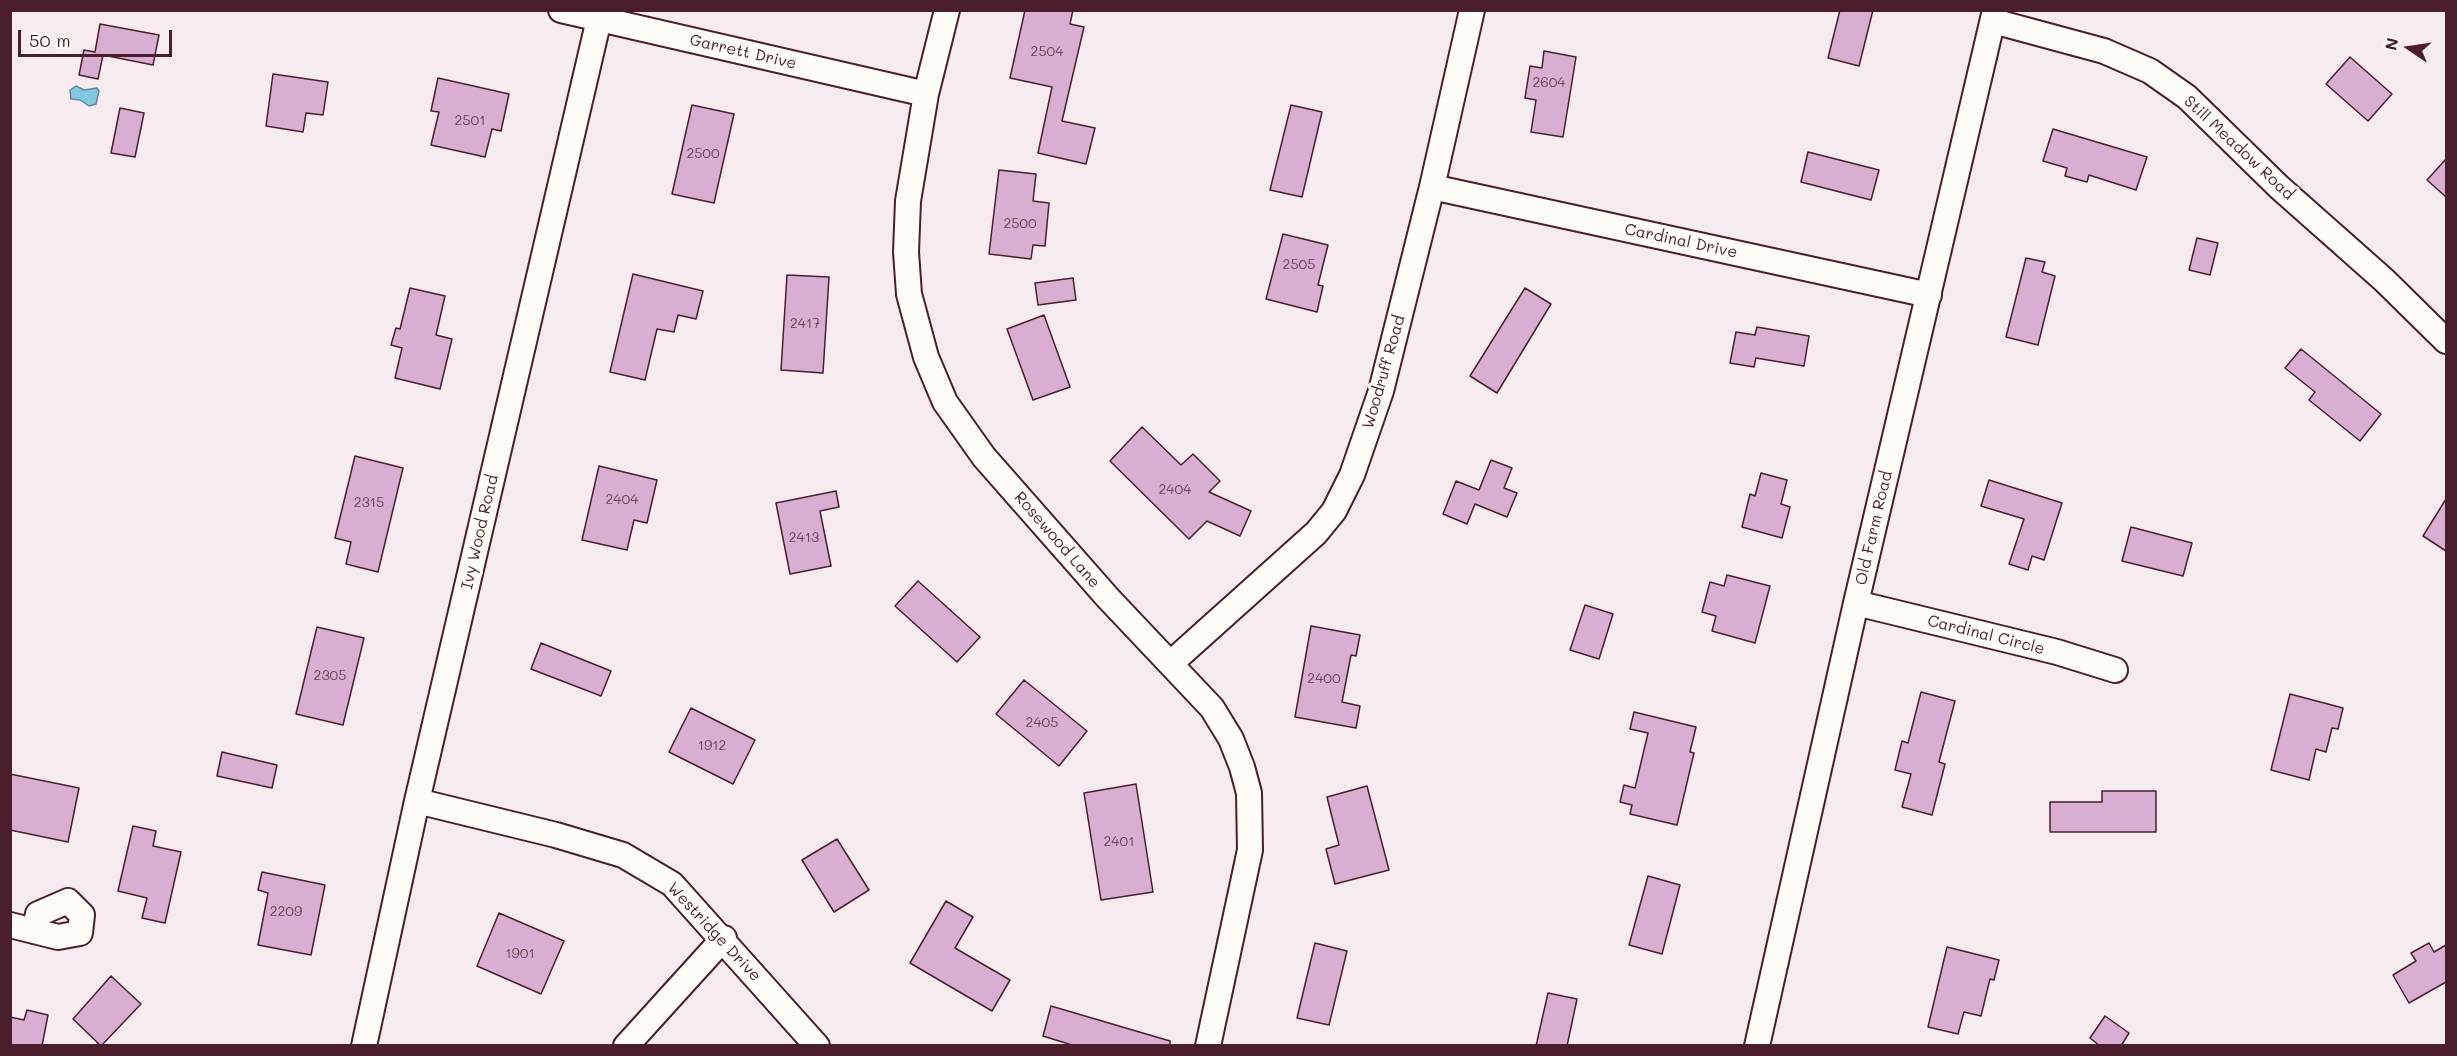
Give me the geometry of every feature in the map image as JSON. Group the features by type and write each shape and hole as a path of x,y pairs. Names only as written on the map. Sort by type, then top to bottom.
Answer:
{"street":[{"name":"Garrett Drive","path":"561,10 926,94"},
{"name":"Rosewood Lane","path":"947,10 926,94 908,201 906,252 909,294 926,357 945,402 984,457 1108,598 1212,708 1231,740 1242,767 1250,802 1250,850 1245,885 1208,1046"},
{"name":"Woodruff Road","path":"1171,663 1279,569 1316,533 1334,511 1352,475 1381,391 1473,10"},
{"name":"Old Farm Road","path":"1757,1046 1856,603 1994,16"},
{"name":"Still Meadow Road","path":"1994,16 2104,51 2150,71 2187,97 2279,187 2384,280 2446,341"},
{"name":"Ivy Wood Road","path":"364,1046 417,801 599,19"},
{"name":"Cardinal Drive","path":"1432,187 1929,295"},
{"name":"Cardinal Circle","path":"1856,603 2057,652 2115,670"},
{"name":"Westridge Drive","path":"417,801 556,835 622,855 672,884 724,938 818,1046"},
{"path":"10,925 34,931 58,937 80,933 82,915 68,901 38,914 34,931"},
{"path":"626,1046 724,938"}],"water":[{"path":"76,86 84,90 97,88 99,91 96,104 89,106 80,100 71,99 70,90"}],"building":[{"path":"1025,10 1073,10 1070,24 1084,27 1062,121 1095,128 1086,164 1038,153 1052,87 1010,78"},
{"path":"1840,10 1873,10 1859,66 1828,58"},
{"path":"100,24 159,35 153,65 103,55 98,79 79,75 84,50 95,52"},
{"path":"1544,51 1576,57 1563,137 1531,132 1536,100 1525,98 1530,66 1542,68"},
{"path":"2350,57 2392,94 2368,121 2326,84"},
{"path":"273,74 328,82 323,115 306,113 303,132 266,126"},
{"path":"438,78 509,94 501,131 492,129 485,157 431,145 439,112 431,111"},
{"path":"692,105 734,114 714,203 672,194"},
{"path":"1291,105 1322,112 1302,197 1270,190"},
{"path":"120,108 144,113 135,157 111,153"},
{"path":"2053,129 2147,157 2136,190 2089,175 2087,182 2065,176 2067,168 2043,161"},
{"path":"1808,152 1879,170 1871,200 1801,182"},
{"path":"2446,159 2446,197 2427,180"},
{"path":"999,170 1036,174 1033,201 1049,203 1045,246 1033,245 1031,259 989,254"},
{"path":"1283,234 1328,245 1318,285 1323,286 1317,312 1266,299"},
{"path":"2197,238 2218,243 2210,275 2189,270"},
{"path":"2026,258 2045,262 2042,272 2055,276 2038,345 2006,337"},
{"path":"633,274 703,291 696,319 678,315 674,332 657,329 645,380 610,372"},
{"path":"787,275 829,277 823,373 781,370"},
{"path":"1073,278 1076,300 1038,305 1035,283"},
{"path":"410,288 445,296 436,335 452,339 440,389 395,378 402,348 391,345 396,328 400,329"},
{"path":"1525,288 1551,304 1497,393 1470,376"},
{"path":"1044,315 1070,387 1033,400 1007,329"},
{"path":"1757,327 1809,336 1804,366 1756,358 1754,367 1730,363 1736,332 1755,335"},
{"path":"2301,349 2381,414 2360,441 2309,400 2315,392 2285,368"},
{"path":"1142,427 1181,465 1193,454 1220,481 1209,492 1251,511 1240,536 1207,521 1189,539 1110,461"},
{"path":"355,456 403,468 378,572 346,564 351,542 335,538"},
{"path":"1491,460 1512,468 1504,488 1517,493 1507,517 1475,504 1467,524 1443,514 1456,481 1479,490"},
{"path":"599,466 657,480 647,523 634,520 627,550 582,540"},
{"path":"1761,473 1787,480 1781,504 1790,507 1782,538 1742,527 1750,494 1755,496"},
{"path":"1989,480 2062,503 2044,560 2032,556 2028,570 2009,564 2024,519 1981,506"},
{"path":"836,491 839,507 820,511 831,566 790,574 776,503"},
{"path":"2446,499 2446,551 2423,536"},
{"path":"2131,527 2192,543 2183,576 2122,561"},
{"path":"1727,575 1770,586 1755,643 1712,631 1716,616 1702,612 1710,582 1724,586"},
{"path":"918,581 980,637 957,662 895,606"},
{"path":"1585,605 1613,614 1599,659 1570,650"},
{"path":"1311,626 1360,635 1356,656 1351,655 1342,702 1360,706 1356,728 1295,717"},
{"path":"317,627 364,638 343,725 296,714"},
{"path":"541,643 611,671 601,696 531,669"},
{"path":"1024,680 1087,731 1059,766 996,714"},
{"path":"1921,692 1955,701 1939,762 1945,764 1932,815 1902,807 1911,774 1895,770 1902,741 1908,743"},
{"path":"2290,694 2343,708 2338,729 2332,728 2326,752 2316,749 2309,780 2271,770"},
{"path":"691,708 755,740 733,784 669,752"},
{"path":"1634,712 1696,727 1690,752 1694,753 1677,825 1630,814 1632,805 1620,802 1624,785 1635,788 1648,733 1630,729"},
{"path":"222,752 277,765 272,788 217,776"},
{"path":"10,774 79,788 68,842 10,830"},
{"path":"1136,784 1153,892 1101,900 1084,793"},
{"path":"1367,786 1389,870 1335,884 1326,849 1339,845 1327,797"},
{"path":"2102,791 2156,791 2156,832 2050,832 2050,802 2102,802"},
{"path":"133,826 156,831 153,846 181,852 165,923 142,918 147,898 118,891"},
{"path":"837,839 869,890 834,912 802,860"},
{"path":"262,872 325,885 311,955 258,945 268,893 258,890"},
{"path":"1648,876 1680,885 1662,954 1629,945"},
{"path":"946,901 973,917 955,948 1010,980 992,1011 910,963"},
{"path":"499,913 564,941 541,994 477,966"},
{"path":"1315,943 1347,951 1329,1025 1297,1018"},
{"path":"2429,943 2434,952 2446,945 2446,982 2409,1003 2393,975 2416,961 2411,953"},
{"path":"1947,947 1999,960 1994,980 1990,979 1981,1016 1964,1012 1958,1034 1928,1027"},
{"path":"111,976 141,1004 101,1046 73,1019"},
{"path":"1548,993 1577,999 1567,1046 1536,1046"},
{"path":"1051,1006 1170,1041 1170,1046 1075,1046 1043,1036"},
{"path":"27,1010 48,1015 42,1046 10,1046 10,1017 24,1020"},
{"path":"2105,1016 2129,1033 2121,1046 2100,1046 2090,1038"}]}
